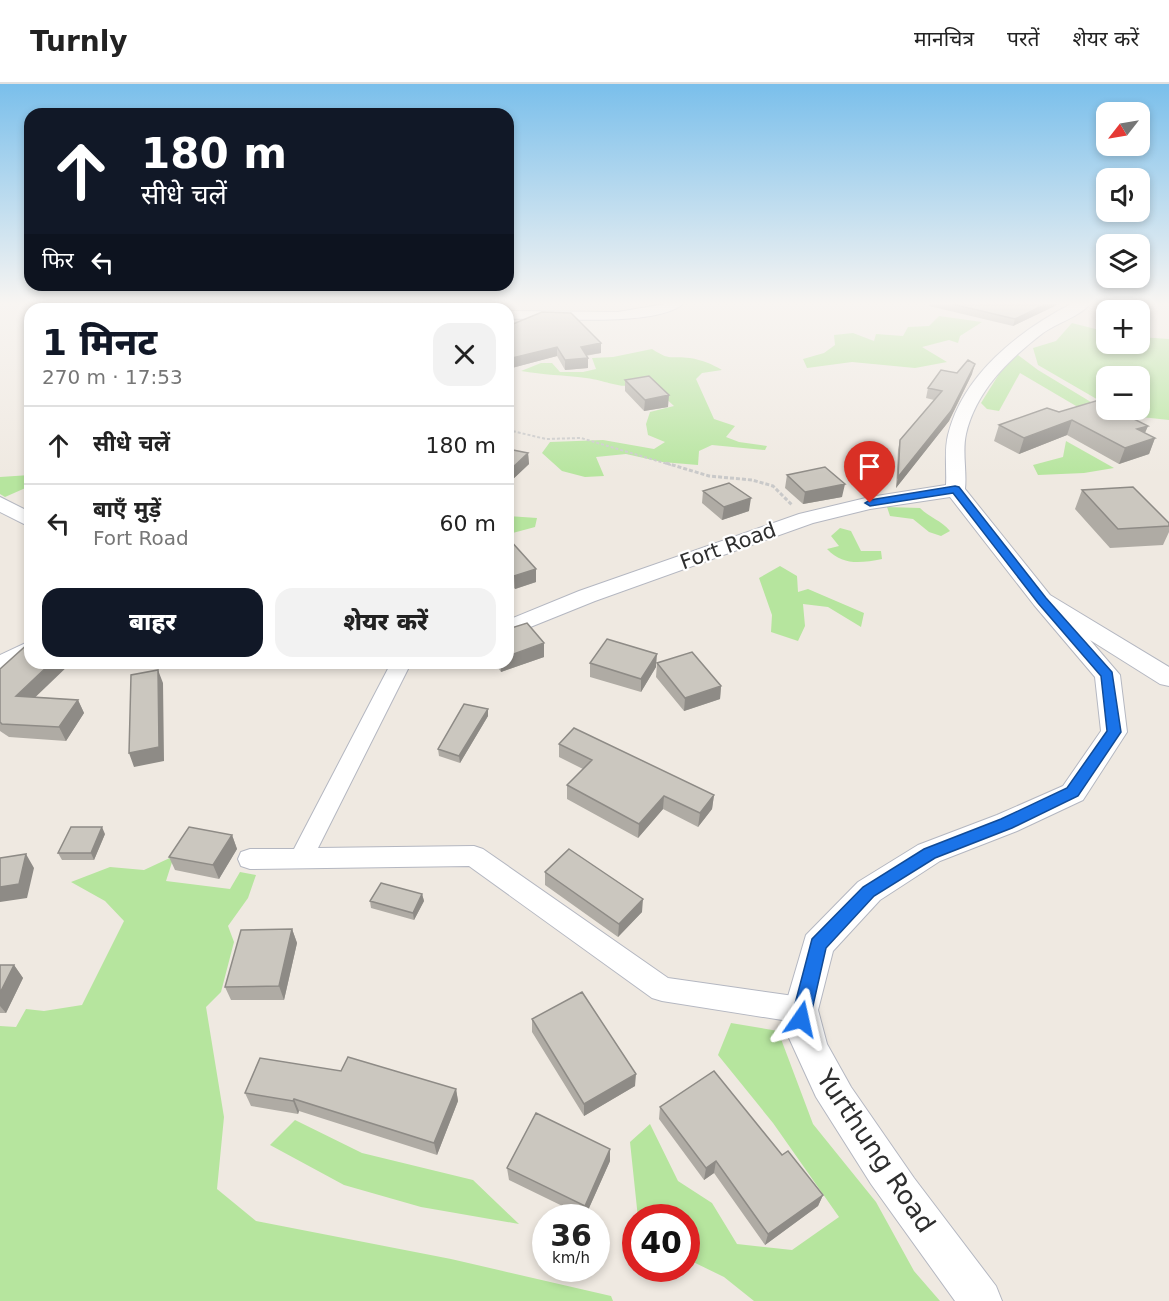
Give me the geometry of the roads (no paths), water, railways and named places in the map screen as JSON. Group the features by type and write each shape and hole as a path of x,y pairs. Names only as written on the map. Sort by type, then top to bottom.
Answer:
{"street":[{"path":"955,490 958,470 957,435 975,392 1000,361"},
{"name":"Fort Road","path":"514,626 587,596 806,518 870,503 955,490"},
{"name":"Yurthung Road","path":"955,490 1042,600 1107,675 1114,732 1073,792 1007,824 929,853 868,891 818,945 801,1010 801,1019 820,1071 898,1191 981,1301"},
{"path":"0,503 24,517"},
{"path":"1042,600 1169,678"},
{"path":"0,664 24,650"},
{"path":"301,858 398,669"},
{"path":"250,859 474,856 662,989 801,1010"}]}
